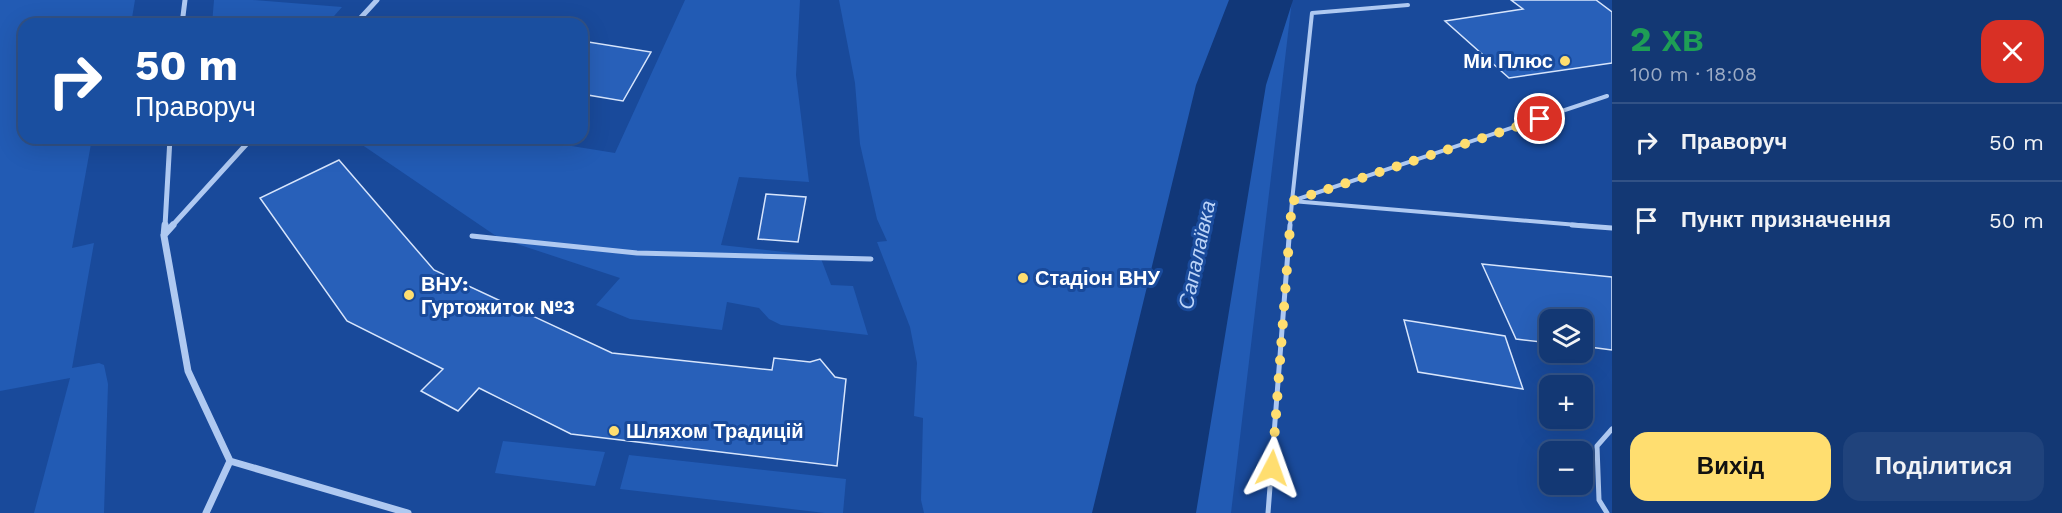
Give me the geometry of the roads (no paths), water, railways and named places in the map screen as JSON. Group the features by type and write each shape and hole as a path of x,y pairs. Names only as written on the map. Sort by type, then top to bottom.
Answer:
{"street":[{"path":"182,18 184,0"},
{"path":"360,18 376,0"},
{"path":"170,144 164,236 188,371 230,460 408,513"},
{"path":"164,236 247,144"},
{"path":"206,513 230,460"}],"lane":[{"path":"1268,513 1292,201 1312,13 1408,5"},
{"path":"1292,201 1607,96"},
{"path":"1292,201 1612,228"},
{"path":"472,236 637,253 871,259"},
{"path":"1607,513 1599,500 1597,446 1612,429"}],"waterway":[{"name":"Сапалаївка","path":"1144,513 1231,85 1261,0"}],"place":[{"name":"Ми Плюс","path":"1565,61"},
{"name":"Стадіон ВНУ","path":"1023,278"},
{"name":"ВНУ: Гуртожиток №3","path":"409,295"},
{"name":"Шляхом Традицій","path":"614,431"}]}
